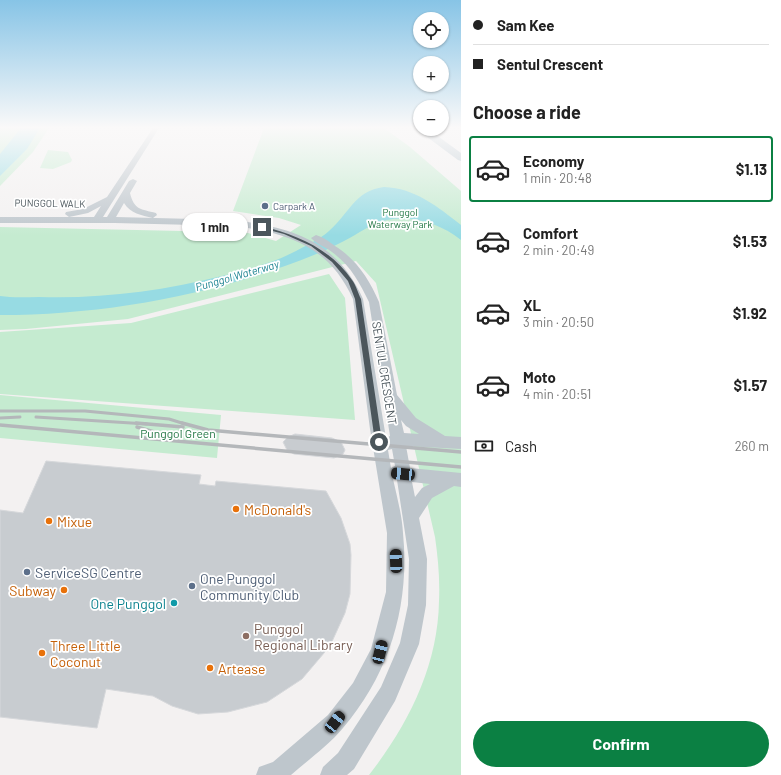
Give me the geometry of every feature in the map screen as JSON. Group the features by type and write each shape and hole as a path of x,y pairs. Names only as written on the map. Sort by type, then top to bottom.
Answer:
{"street":[{"path":"98,217 133,164"},
{"path":"111,218 136,177"},
{"path":"126,193 128,203 131,208 153,216"},
{"path":"69,214 85,211 111,199"},
{"name":"PUNGGOL WALK","path":"1,217 69,214 98,217"},
{"name":"SENTUL CRESCENT","path":"111,218 213,216 292,227 320,240 349,261 365,282 374,302 396,438 390,467 412,516 418,567 417,604 409,644 388,694 346,761 331,775"},
{"name":"PUNGGOL WALK","path":"1,217 98,217"},
{"name":"SENTUL CRESCENT","path":"98,217 252,222 312,245 325,254 348,277 358,299 390,467 396,561 394,592 380,652 360,690 335,722 280,770 267,775"},
{"path":"390,398 411,422 444,442"},
{"path":"457,479 390,467 388,445 396,438 461,444"},
{"path":"412,516 427,493 457,479"}],"green space":[{"path":"0,164 21,164 0,186"},
{"path":"42,164 65,164 53,169 40,168"},
{"name":"Punggol Waterway Park","path":"250,164 430,164 461,191 461,775 369,775 396,736 408,715 427,671 437,625 439,585 435,537 376,283 356,261 128,319 26,329 0,330 0,227 248,233 276,241 301,225 279,218 233,211"},
{"path":"329,274 345,298 355,420 0,394 0,332 131,323"},
{"name":"Punggol Green","path":"0,395 221,415 217,458 0,438"}],"water":[{"path":"0,164 12,164 0,176"},
{"name":"Punggol Waterway","path":"384,187 406,191 435,205 461,225 461,240 445,229 426,222 407,219 387,220 370,226 337,245 307,258 251,277 181,296 109,308 72,312 0,315 0,296 85,297 131,293 177,286 260,266 296,251 318,239 336,224 359,198 374,189"}],"building":[{"path":"295,434 332,438 341,442 345,450 343,454 334,458 294,454 287,450 283,442 288,437"},
{"name":"One Punggol","path":"46,461 201,475 199,484 215,486 216,481 326,491 341,518 350,544 351,555 350,594 345,613 330,646 302,679 267,702 228,712 198,714 172,706 153,696 106,689 97,728 0,717 0,510 23,513"}],"railway":[{"path":"0,411 85,411 169,419 185,424"},
{"path":"0,418 20,417"},
{"path":"36,417 147,424"},
{"path":"136,423 183,427"},
{"path":"182,423 208,430 461,452"},
{"path":"0,425 461,467"},
{"path":"137,427 168,436"}],"place":[{"name":"Carpark A","path":"265,206"},
{"name":"McDonald's","path":"236,509"},
{"name":"Mixue","path":"49,521"},
{"name":"ServiceSG Centre","path":"27,572"},
{"name":"One Punggol Community Club","path":"192,586"},
{"name":"Subway","path":"64,590"},
{"name":"One Punggol","path":"174,603"},
{"name":"Punggol Regional Library","path":"246,636"},
{"name":"Three Little Coconut","path":"42,653"},
{"name":"Artease","path":"210,668"}],"route":[{"path":"262,227 286,233 312,245 333,261 351,281 358,299 379,442"}]}
